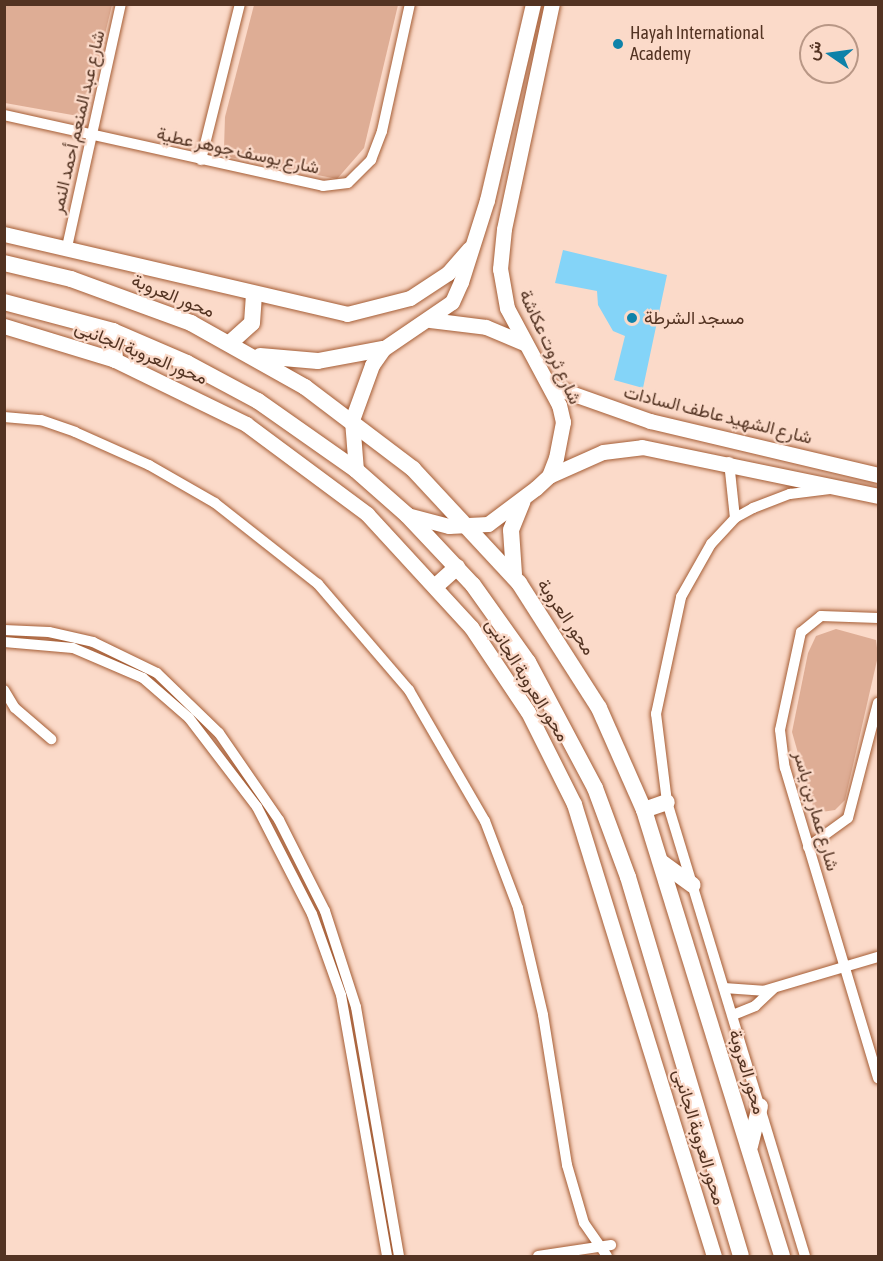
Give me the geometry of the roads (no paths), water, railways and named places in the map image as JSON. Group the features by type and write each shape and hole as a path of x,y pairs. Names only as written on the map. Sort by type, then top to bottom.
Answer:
{"main road":[{"name":"محور العروبة","path":"4,263 114,293 231,342 252,354 352,420 412,469 473,528 515,577 599,708 644,810 750,1147 782,1257"},
{"path":"231,342 252,323 254,295"},
{"path":"4,302 113,331 240,391 356,470 407,515 457,567 528,662 595,788 628,877 741,1257"},
{"path":"4,311 30,308"},
{"path":"113,331 115,360"},
{"path":"252,354 318,361 383,349"},
{"path":"515,577 511,530 523,501"},
{"path":"437,585 457,567"},
{"path":"644,810 667,802"},
{"path":"661,862 693,885"},
{"path":"750,1147 760,1106"},
{"path":"777,1240 793,1257"}],"street":[{"name":"شارع عبد المنعم أحمد النمر","path":"67,247 121,4"},
{"path":"201,160 240,4"},
{"name":"شارع يوسف جوهر عطية","path":"4,115 92,137 323,186 348,183 360,174 382,131 410,4"},
{"path":"356,470 352,420 363,381 383,349 430,320 452,302 473,245 533,4"},
{"name":"شارع ثروت عكاشة","path":"549,476 563,422 551,386 524,343 502,291 501,251 552,4"},
{"path":"4,234 67,247 328,312 367,312 433,286 473,245"},
{"path":"430,320 486,327 524,343"},
{"name":"محور العروبة الجانبى","path":"4,326 115,360 203,400 286,450 367,514 437,585 501,669 574,804 714,1257"},
{"name":"شارع الشهيد عاطف السادات","path":"551,386 650,421 879,475"},
{"path":"4,417 41,420 75,432 149,465 215,503 318,584 410,690 485,821 518,908 543,1015 567,1165 581,1214 598,1246 607,1257"},
{"path":"407,515 473,528 501,518 549,476 584,458 622,448 662,448 879,496"},
{"path":"729,462 735,518"},
{"path":"805,1257 667,802 656,714 674,620 694,567 735,518 790,494 843,488"},
{"name":"شارع عمار بن ياسر","path":"879,618 821,616 801,632 793,652 782,711 781,750 808,847 879,1077"},
{"path":"387,1257 341,995 312,914 278,845 232,768 159,690 130,670 87,652 9,642 9,630 93,642 157,673 230,746 290,838 325,911 356,1007 399,1257"},
{"path":"4,690 15,708 51,739"},
{"path":"808,847 848,818 879,703"},
{"path":"278,845 290,838"},
{"path":"724,988 773,989 877,958"},
{"path":"733,1015 755,1006 773,989"},
{"path":"538,1257 611,1245"}],"place":[{"name":"Hayah International Academy","path":"618,44"},
{"name":"مسجد الشرطة","path":"632,318"}]}
